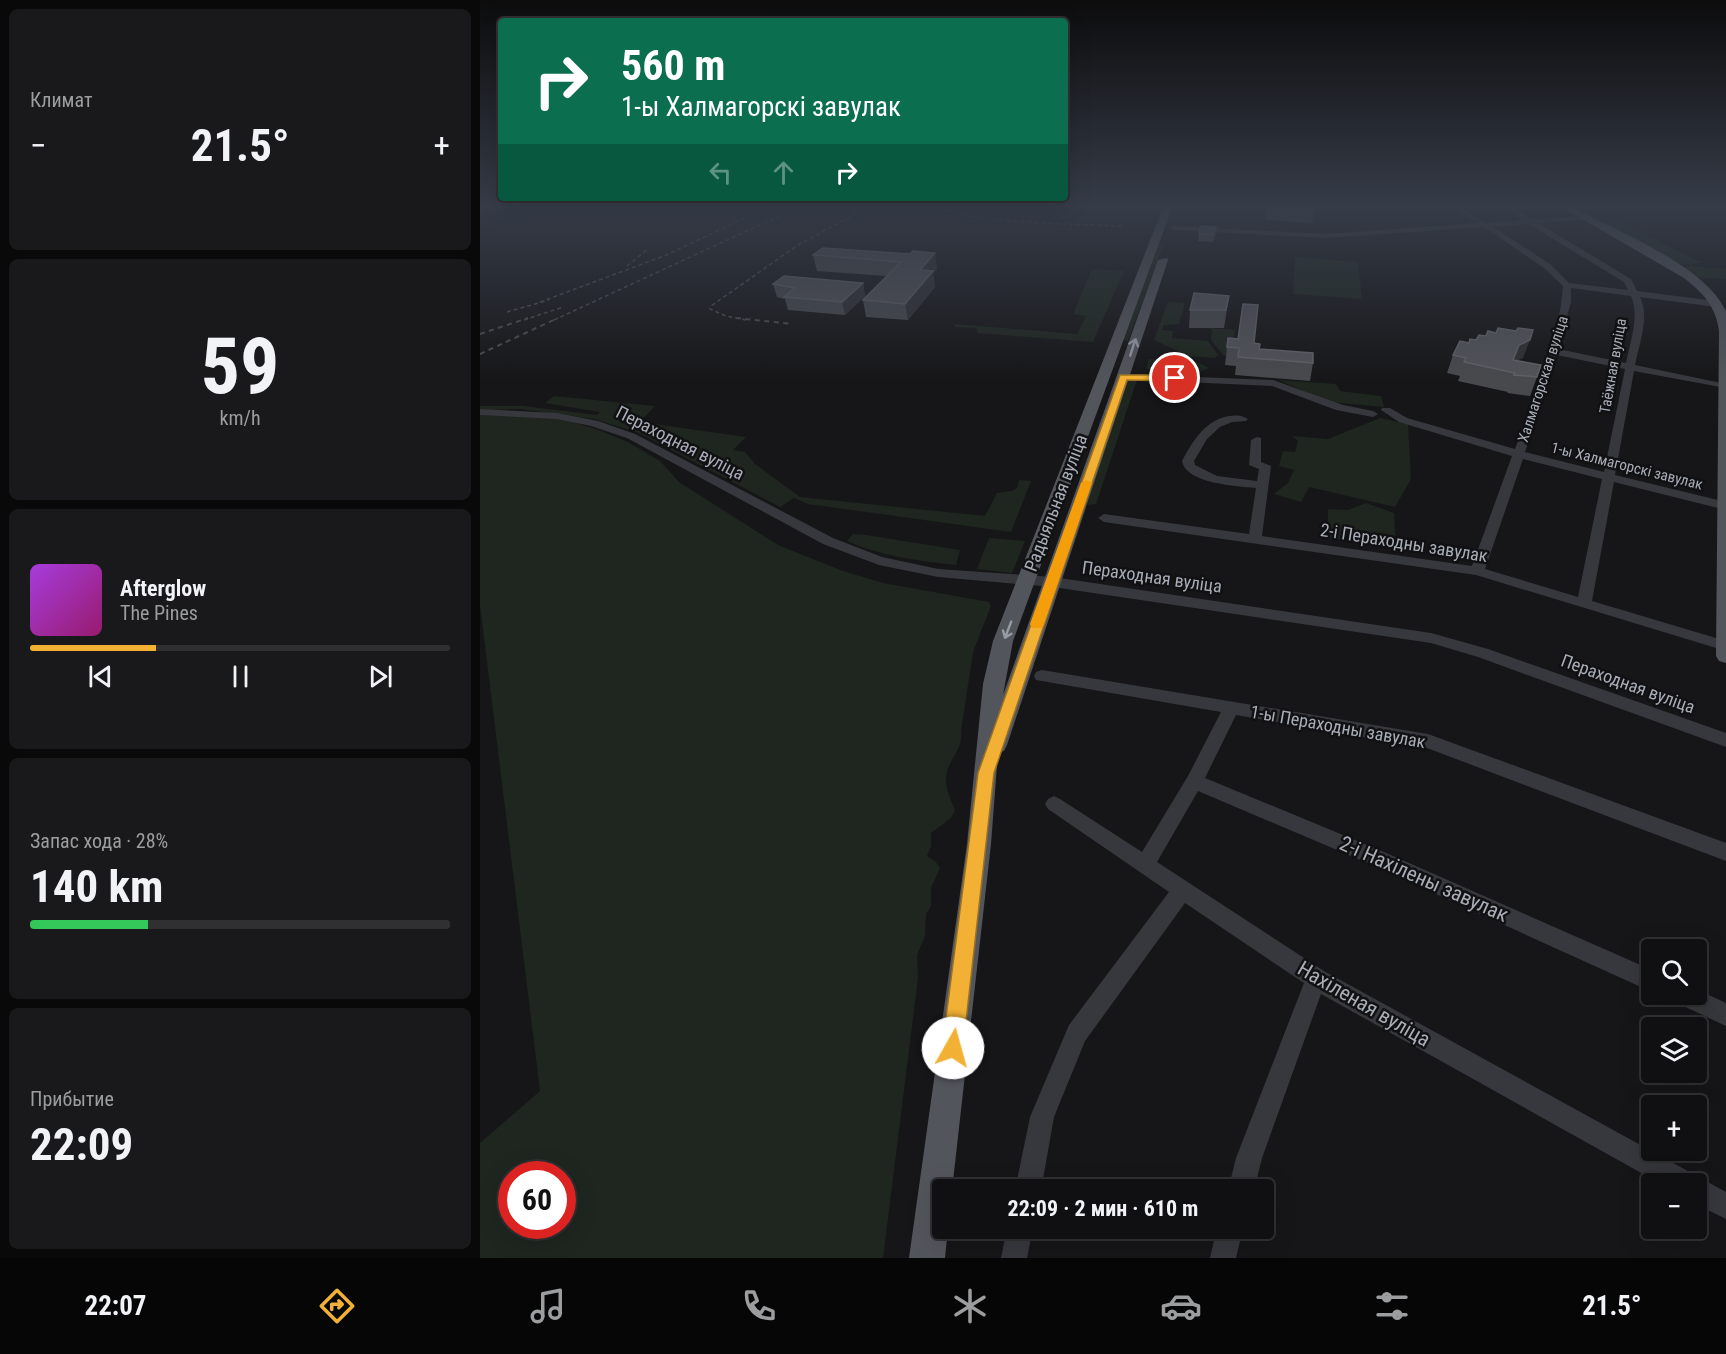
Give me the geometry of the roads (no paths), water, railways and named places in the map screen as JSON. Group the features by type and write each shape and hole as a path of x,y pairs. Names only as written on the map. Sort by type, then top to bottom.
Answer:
{"main road":[{"name":"Радыяльная вуліца","path":"927,1258 986,773 994,682 1004,641 1147,264"},
{"name":"Радыяльная вуліца","path":"986,773 1162,264"},
{"path":"1667,264 1704,290 1716,303 1723,317 1725,331 1726,656"},
{"path":"1083,432 1103,434"}],"street":[{"path":"1544,264 1566,285 1716,303"},
{"path":"1603,264 1628,281 1635,294"},
{"name":"Халмагорская вуліца","path":"1477,571 1553,351 1568,302 1566,285"},
{"name":"Таёжная вуліца","path":"1584,603 1639,321 1635,294"},
{"path":"1553,351 1724,386"},
{"path":"1123,377 1266,382 1293,388 1340,408 1373,414"},
{"name":"1-ы Халмагорскі завулак","path":"1386,410 1404,420 1519,454 1725,506"},
{"name":"Пераходная вуліца","path":"480,412 553,414 603,424 631,436 828,541 879,561 938,573 1053,582 1431,638 1484,653 1726,740"},
{"path":"1242,419 1228,418 1214,425 1197,445 1188,461 1189,466 1202,474 1217,478 1264,485"},
{"path":"1255,538 1265,466 1254,465 1257,440"},
{"name":"2-і Пераходны завулак","path":"1104,518 1477,571 1725,646"},
{"name":"1-ы Пераходны завулак","path":"1042,676 1428,741 1726,852"},
{"path":"1145,864 1194,781 1231,708"},
{"name":"2-і Нахілены завулак","path":"1194,781 1377,858 1641,976"},
{"name":"Нахіленая вуліца","path":"1054,804 1316,979 1667,1173"},
{"path":"1030,1179 1042,1117 1077,1033 1182,890"},
{"path":"1244,1179 1249,1158 1316,979"},
{"path":"1706,1005 1726,1015"},
{"path":"1707,1195 1726,1206"},
{"path":"1014,1258 1018,1239"},
{"path":"1223,1258 1227,1239"}],"railway":[{"path":"540,302 643,264"},
{"path":"554,320 676,264"},
{"path":"736,318 710,309 711,306 771,264"},
{"path":"507,312 549,300"},
{"path":"524,320 563,307"},
{"path":"480,334 528,318"},
{"path":"480,354 558,318"},
{"path":"736,318 792,324"},
{"path":"736,318 746,320"}]}
